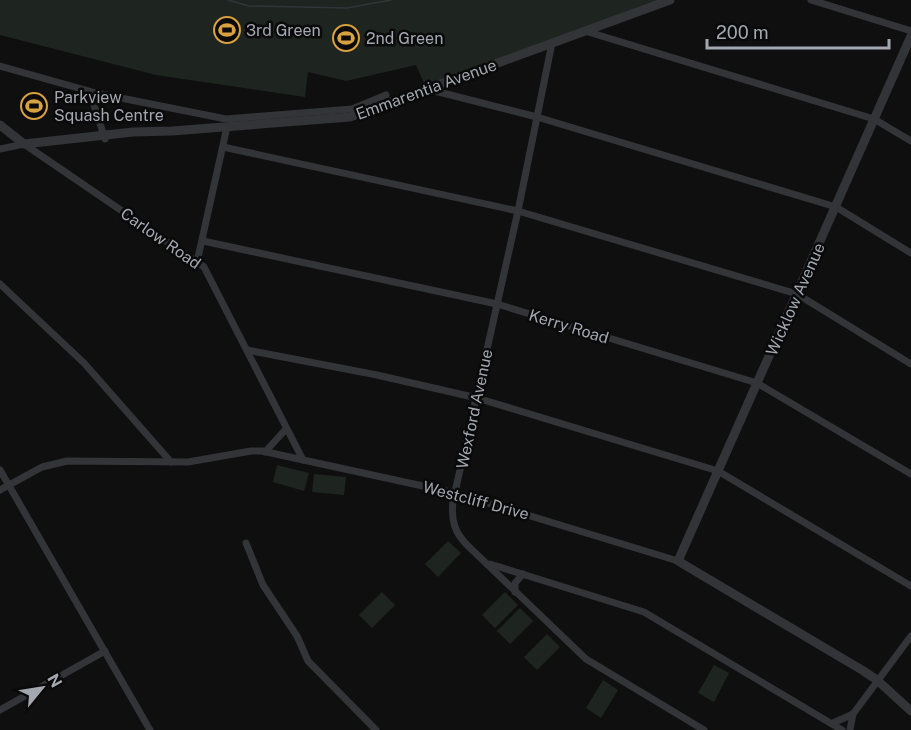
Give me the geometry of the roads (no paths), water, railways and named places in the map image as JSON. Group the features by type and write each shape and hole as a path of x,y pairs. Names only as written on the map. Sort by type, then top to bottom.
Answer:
{"street":[{"name":"Emmarentia Avenue","path":"24,144 350,117 670,0"},
{"path":"811,0 911,31"},
{"path":"584,31 874,119 911,141"},
{"name":"Wicklow Avenue","path":"678,561 911,36"},
{"name":"Wexford Avenue","path":"552,43 518,212 455,493 452,512 455,529 461,540 590,662 704,730"},
{"path":"0,66 96,93 226,119 352,109 386,95"},
{"path":"427,89 537,117 836,207 911,253"},
{"path":"96,93 94,105 105,137"},
{"name":"Carlow Road","path":"0,125 24,144 197,262 211,277 303,460"},
{"path":"197,262 227,127"},
{"path":"0,149 24,144"},
{"path":"223,147 518,212 797,294 911,364"},
{"name":"Kerry Road","path":"202,241 497,304 757,383 911,474"},
{"path":"0,284 84,363 171,462"},
{"path":"247,350 377,375 477,398 718,471 911,586"},
{"path":"265,452 286,429"},
{"name":"Westcliff Drive","path":"0,490 42,467 67,461 188,462 250,451 265,452 455,493 678,561 877,680 911,711"},
{"path":"0,470 150,730"},
{"path":"246,543 263,585 297,636 312,667 376,730"},
{"path":"488,564 629,606 651,615 842,730"},
{"path":"515,592 515,583 524,574"},
{"path":"850,730 853,714 911,636"},
{"path":"0,710 105,651"},
{"path":"833,723 853,714"}],"waterway":[{"path":"228,0 249,6 347,8 391,0"}],"place":[{"name":"3rd Green","path":"227,30"},
{"name":"2nd Green","path":"346,38"},
{"name":"Parkview Squash Centre","path":"34,106"}]}
